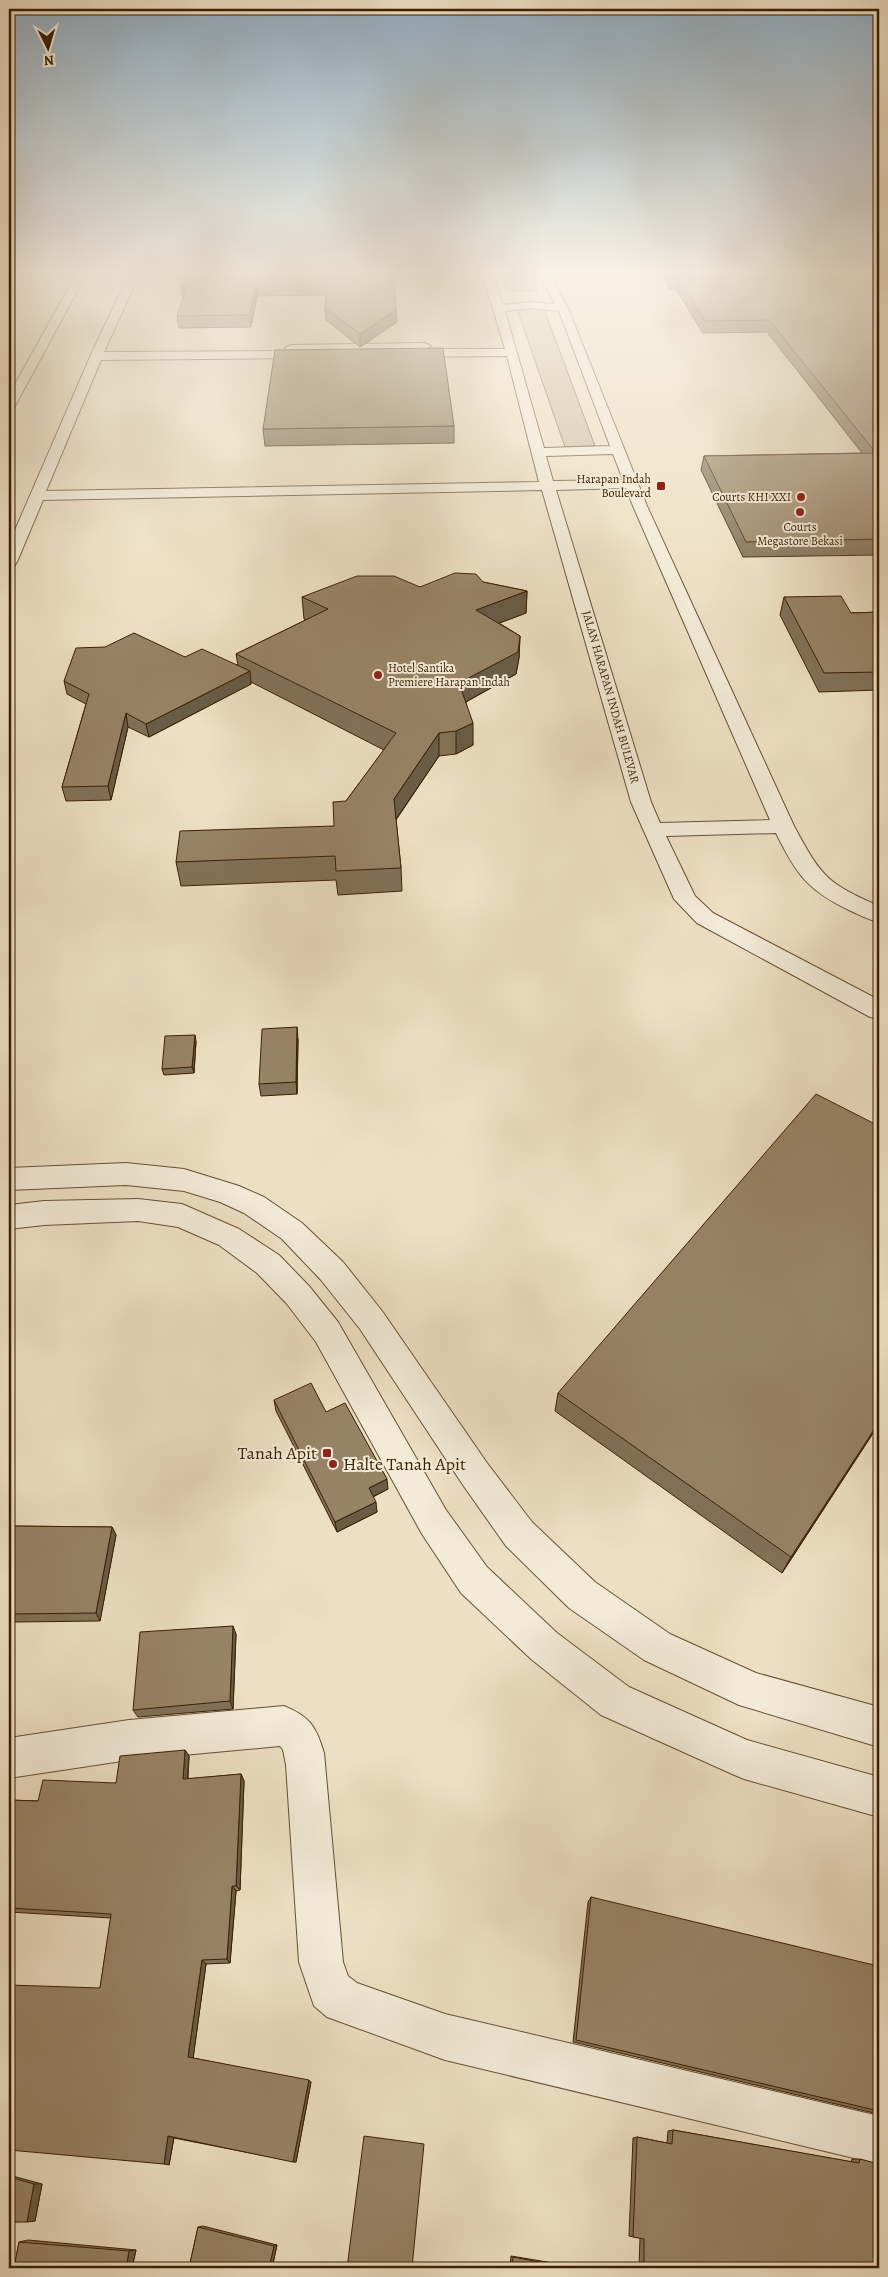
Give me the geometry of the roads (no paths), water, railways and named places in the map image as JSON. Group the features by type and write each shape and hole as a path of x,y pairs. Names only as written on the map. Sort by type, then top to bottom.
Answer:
{"street":[{"path":"9,406 24,379"},
{"path":"9,562 87,379"},
{"name":"JALAN HARAPAN INDAH BULEVAR","path":"521,379 552,482 641,802 652,830 685,899 705,918 879,1010"},
{"path":"591,379 639,502 783,826 805,867 816,880 830,891 879,915"},
{"path":"552,482 618,450"},
{"path":"607,468 625,468"},
{"path":"44,480 63,479"},
{"path":"552,482 616,500 639,502"},
{"path":"37,496 552,482 632,484"},
{"path":"652,830 783,826"},
{"path":"9,1179 126,1174 184,1180 229,1194 254,1205 292,1231 332,1271 371,1320 475,1474 519,1534 582,1595 657,1648 744,1687 879,1727"},
{"path":"9,1217 44,1213 138,1210 182,1216 229,1237 268,1264 298,1295 327,1332 434,1522 474,1580 544,1646 615,1701 744,1759 879,1797"},
{"path":"9,1758 129,1740 284,1726 293,1730 301,1742 306,1765 321,1962 330,1990 343,2001 445,2036 879,2140"}],"place":[{"name":"Harapan Indah Boulevard","path":"661,486"},
{"name":"Courts KHI XXI","path":"801,497"},
{"name":"Courts Megastore Bekasi","path":"800,512"},
{"name":"Hotel Santika Premiere Harapan Indah","path":"378,675"},
{"name":"Tanah Apit","path":"327,1453"},
{"name":"Halte Tanah Apit","path":"333,1464"}]}
